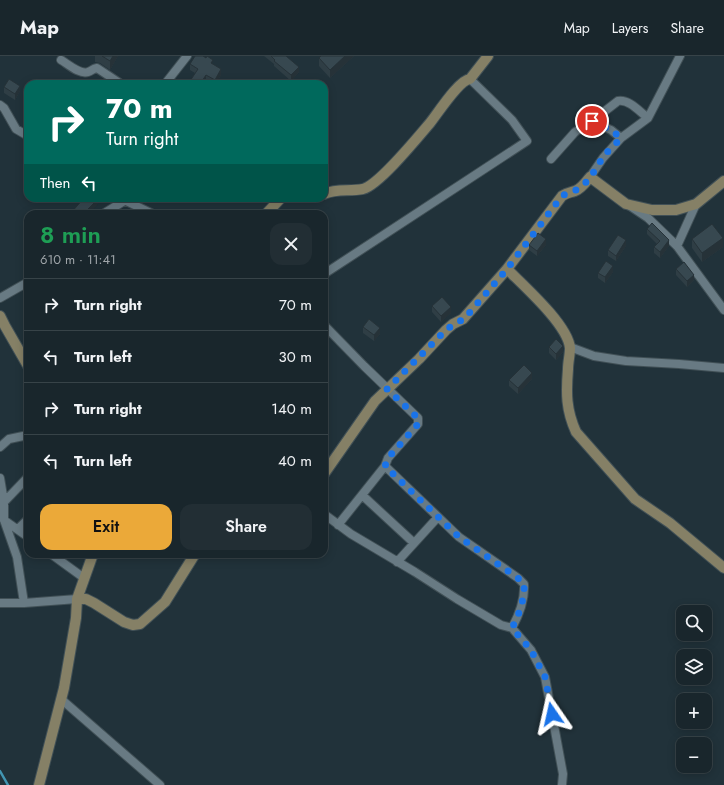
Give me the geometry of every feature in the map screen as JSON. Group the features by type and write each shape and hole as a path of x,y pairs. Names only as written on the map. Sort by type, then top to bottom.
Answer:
{"street":[{"path":"168,80 187,56"},
{"path":"328,193 339,190 363,189 370,186 396,162 441,109 457,86 466,79 470,79 488,56"},
{"path":"328,468 375,400 446,330 464,319 507,269 562,196 579,188 590,177 603,158 621,138 648,118 680,56"},
{"path":"61,60 83,73 87,73 97,68 115,80"},
{"path":"328,271 527,141 512,120 470,79"},
{"path":"551,160 575,132 618,101 622,100 627,102 648,118"},
{"path":"0,105 4,108 16,128 24,133"},
{"path":"592,121 611,130 621,138"},
{"path":"590,177 626,204 648,218 678,246 724,310"},
{"path":"626,204 652,210 676,210 696,204 724,181"},
{"path":"108,210 118,202"},
{"path":"128,202 145,210"},
{"path":"270,210 277,202"},
{"path":"678,246 696,204"},
{"path":"507,269 554,318 567,337 570,347 566,384 567,403 570,419 576,432 635,499 670,523 724,568"},
{"path":"0,298 24,284"},
{"path":"0,316 2,327 24,357"},
{"path":"328,329 418,418 418,424 388,458 385,466 338,525"},
{"path":"570,347 594,356 626,361 724,368"},
{"path":"0,447 9,439 24,436"},
{"path":"385,466 459,537 518,578 524,584 525,590 521,606 512,628"},
{"path":"0,478 4,502 4,520 17,557 24,603"},
{"path":"4,502 24,481"},
{"path":"362,495 414,543"},
{"path":"328,517 350,534 501,625 512,628 531,650 545,677 563,774 562,785"},
{"path":"397,562 438,517"},
{"path":"4,520 24,534"},
{"path":"18,529 24,523"},
{"path":"57,558 84,578"},
{"path":"39,785 61,699 76,618 77,599 92,558"},
{"path":"0,603 86,599 124,622 133,625 140,624 165,602 192,558"},
{"path":"61,699 160,785"}],"building":[{"path":"102,56 113,56 110,61"},
{"path":"195,56 203,56 206,58 207,56 213,60 211,63 221,69 215,80 206,75 203,80 191,80 198,69 190,64"},
{"path":"271,56 286,56 299,67 291,75 274,61 275,60"},
{"path":"321,56 345,56 330,70 319,58"},
{"path":"9,79 20,86 15,94 4,87"},
{"path":"80,202 95,202 87,210 74,210"},
{"path":"652,223 669,240 660,252 654,247 660,241 647,229"},
{"path":"712,224 723,238 702,253 692,239"},
{"path":"538,233 546,239 537,251 529,245"},
{"path":"618,235 626,240 616,256 608,250"},
{"path":"606,261 613,266 605,277 598,273"},
{"path":"684,262 694,275 687,281 676,269"},
{"path":"442,297 451,307 441,316 432,306"},
{"path":"369,319 380,328 374,335 363,327"},
{"path":"556,339 563,346 556,354 549,347"},
{"path":"524,365 532,373 518,388 509,380"}],"waterway":[{"path":"0,771 8,785"}],"route":[{"path":"552,714 545,677 531,650 512,628 521,606 525,590 524,584 518,578 459,537 385,466 388,458 418,424 418,418 387,389 419,359 446,330 464,319 507,269 562,196 568,192 574,191 586,182 603,158 621,138 611,130 592,121"}]}
